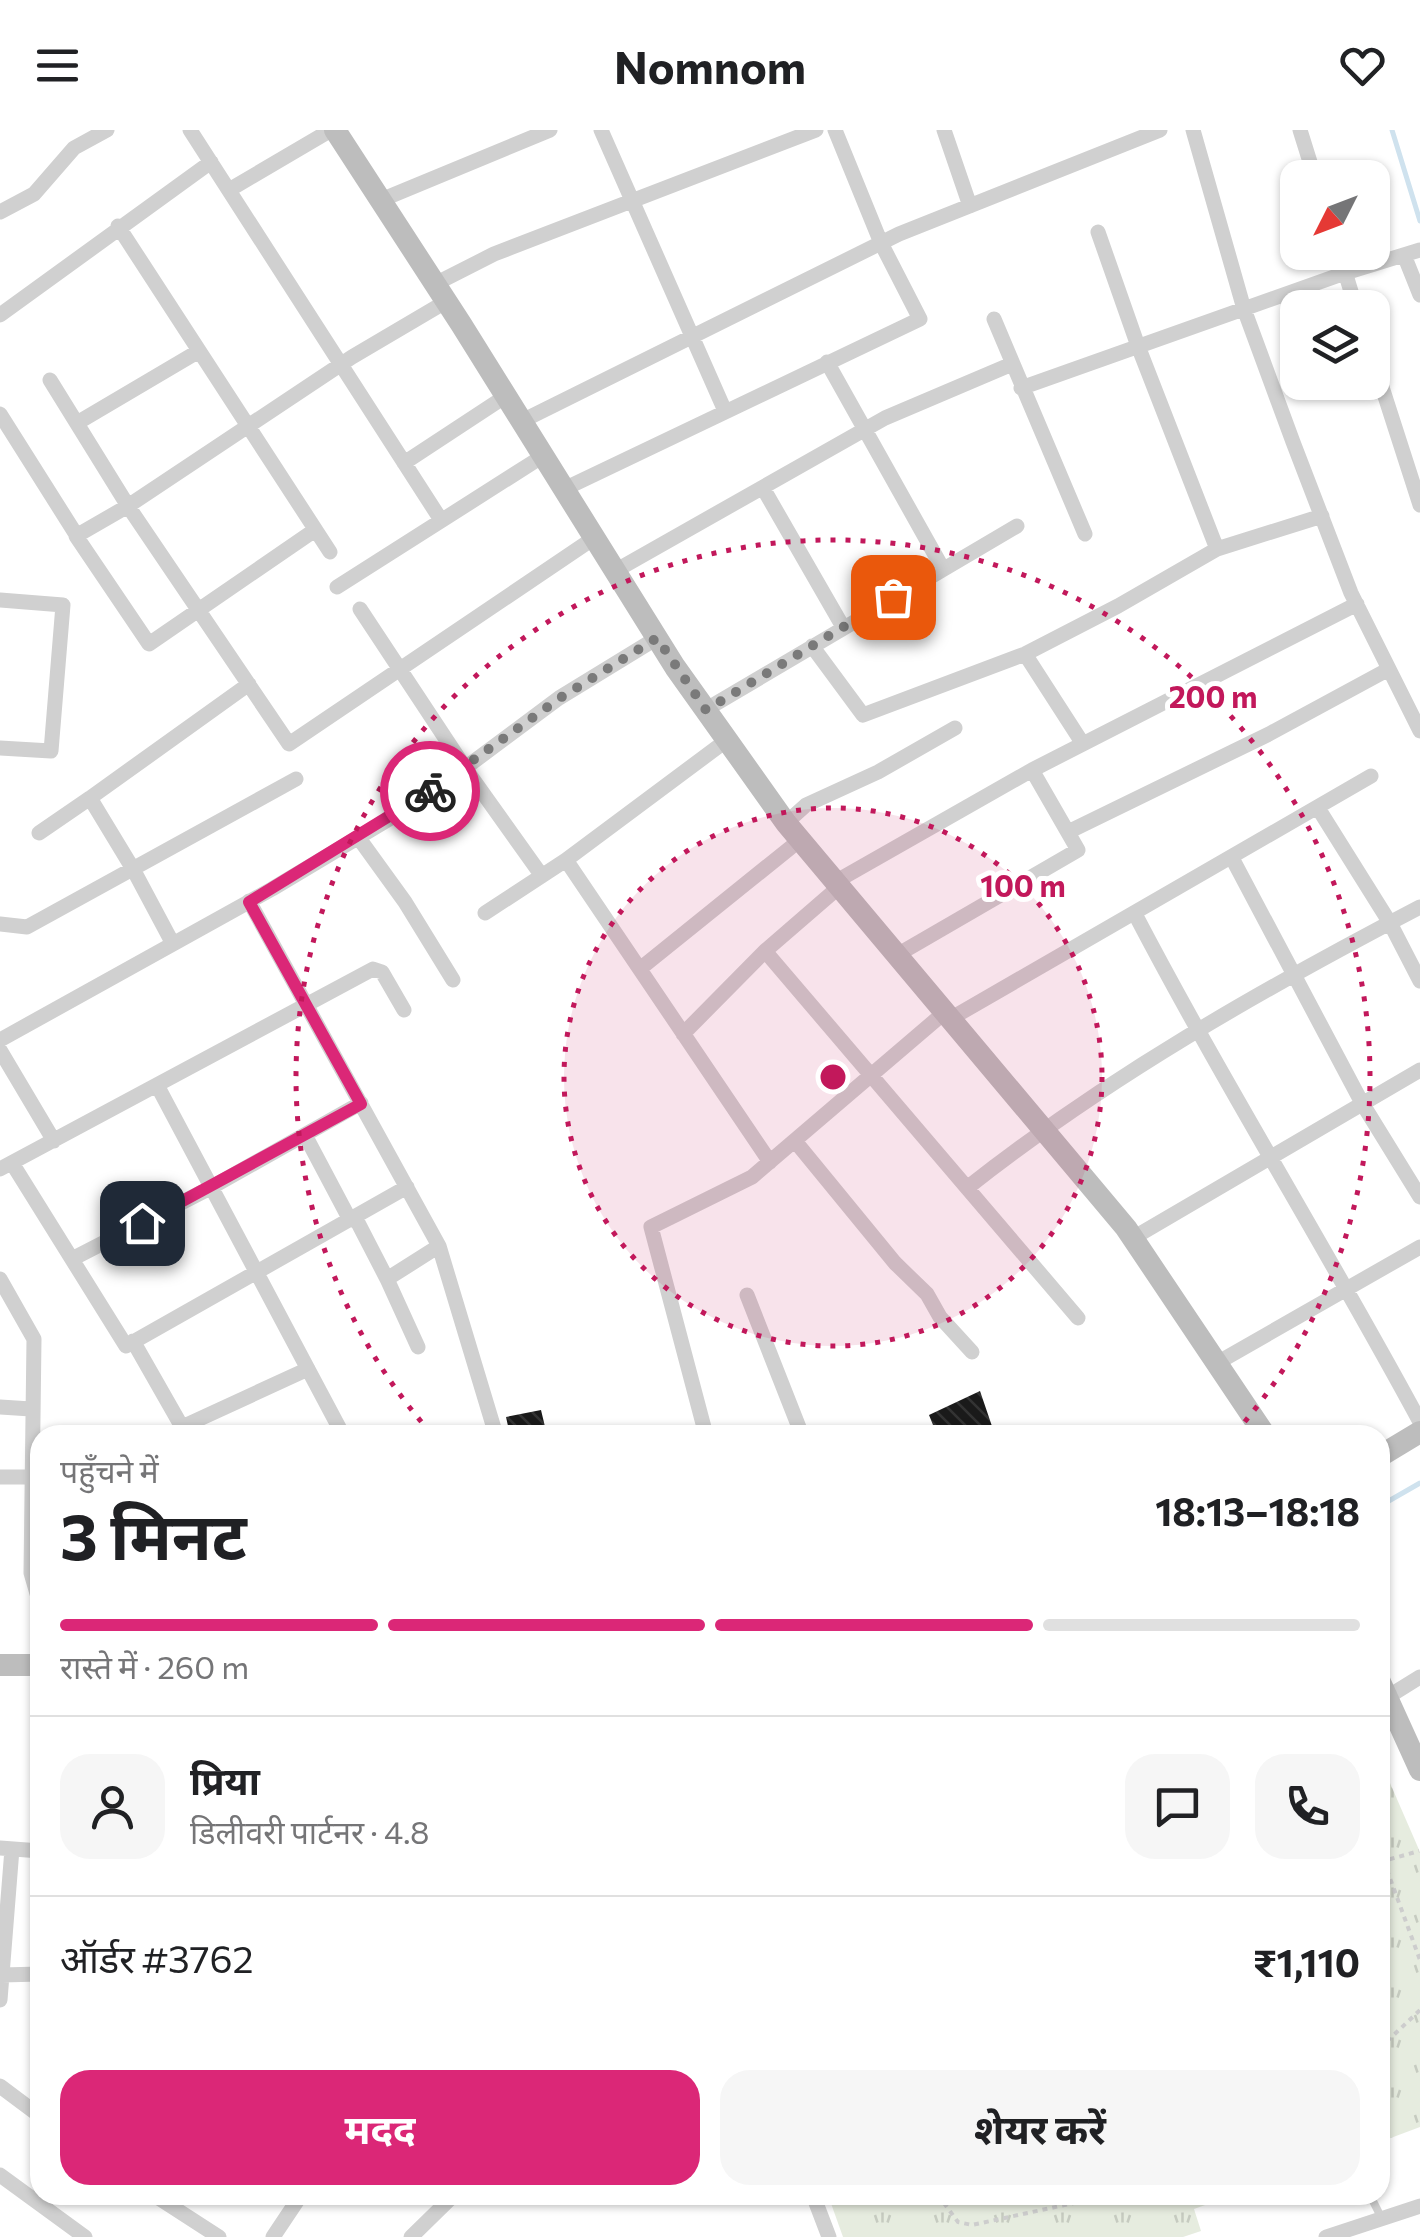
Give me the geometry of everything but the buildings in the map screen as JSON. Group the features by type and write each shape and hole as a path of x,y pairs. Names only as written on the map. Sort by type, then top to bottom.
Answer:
{"street":[{"path":"0,212 34,194 74,148 106,130"},
{"path":"190,130 442,520"},
{"path":"229,190 333,130 726,740 793,832 1133,1238 1258,1425"},
{"path":"381,200 550,130"},
{"path":"601,130 724,410"},
{"path":"77,536 342,364 494,254 816,130"},
{"path":"564,489 920,318 881,243 835,130"},
{"path":"944,130 970,206"},
{"path":"522,421 881,243 1160,130"},
{"path":"1193,130 1244,309 1322,516 1356,604 1420,731"},
{"path":"1300,130 1310,160"},
{"path":"0,315 210,162"},
{"path":"118,226 330,552"},
{"path":"1098,232 1217,549"},
{"path":"1021,388 1413,252 1420,295"},
{"path":"1344,270 1350,290"},
{"path":"994,319 1085,534"},
{"path":"77,424 199,351"},
{"path":"827,362 943,568"},
{"path":"616,572 867,429 1012,364"},
{"path":"50,380 128,506 289,744 594,538"},
{"path":"404,463 506,396"},
{"path":"1386,400 1420,505"},
{"path":"0,414 149,644 315,530"},
{"path":"337,587 543,456"},
{"path":"763,488 843,627"},
{"path":"812,646 863,715 1026,654 1217,549 1322,516"},
{"path":"706,710 1017,526"},
{"path":"0,600 62,604 51,751 0,748"},
{"path":"683,1034 837,885 1032,770 1356,604"},
{"path":"360,609 542,876"},
{"path":"0,1040 358,837 465,768 560,698 657,638"},
{"path":"1026,654 1083,744"},
{"path":"1068,832 1269,734 1389,669"},
{"path":"39,833 249,684"},
{"path":"640,968 793,832 806,804 878,772 955,728"},
{"path":"485,913 566,860 726,740"},
{"path":"897,955 1078,850 1032,770"},
{"path":"703,1425 652,1228 752,1177 948,1016 1135,914 1371,776"},
{"path":"0,924 27,928 296,779"},
{"path":"90,798 173,944"},
{"path":"1318,808 1390,922 1420,981"},
{"path":"358,837 405,902 452,980"},
{"path":"1232,858 1362,1103 1420,1197"},
{"path":"566,860 770,1162"},
{"path":"249,902 439,1246 493,1425"},
{"path":"967,1188 1042,1128 1296,974 1420,907"},
{"path":"1135,914 1197,1032 1348,1288 1420,1422"},
{"path":"765,952 1078,1318"},
{"path":"404,1010 382,972 374,969 6,1166 72,1259 126,1346 407,1187"},
{"path":"0,1050 54,1141"},
{"path":"1133,1238 1420,1070"},
{"path":"158,1087 339,1425"},
{"path":"72,1259 361,1104"},
{"path":"305,1135 386,1278 418,1347"},
{"path":"795,1141 972,1352"},
{"path":"386,1278 439,1246"},
{"path":"1217,1362 1420,1247"},
{"path":"0,1279 34,1339 32,1425"},
{"path":"747,1295 798,1425"},
{"path":"133,1341 180,1425"},
{"path":"188,1425 308,1368"},
{"path":"0,1407 31,1408"},
{"path":"1390,1450 1420,1432"},
{"path":"0,1478 30,1487"},
{"path":"0,1664 30,1665"},
{"path":"1390,1688 1420,1677"},
{"path":"1390,1705 1420,1770"},
{"path":"0,2000 6,1849"},
{"path":"2,1975 30,1974"},
{"path":"0,2086 30,2108"},
{"path":"0,2174 30,2196"},
{"path":"41,2205 84,2237"},
{"path":"169,2205 219,2237"},
{"path":"273,2237 294,2205"},
{"path":"410,2237 444,2205"},
{"path":"817,2205 829,2237"},
{"path":"1326,2237 1420,2206"}],"lane":[{"path":"1375,2205 1382,2218"}],"path":[{"path":"1390,1860 1420,1851"},
{"path":"1390,1883 1420,1960"},
{"path":"1390,2038 1420,2010"},
{"path":"945,2205 958,2222 972,2225 1065,2205"}],"green space":[{"path":"1390,1783 1420,1852 1420,2127 1390,2138"},
{"path":"832,2205 1205,2205 1194,2209 1201,2231 1183,2237 843,2237"}],"waterway":[{"path":"1392,130 1420,221"},
{"path":"1390,1500 1420,1483"}],"way so far":[{"path":"430,791 560,698 657,638 706,710 893,597"}],"route":[{"path":"142,1223 361,1104 249,902 430,791"}]}
